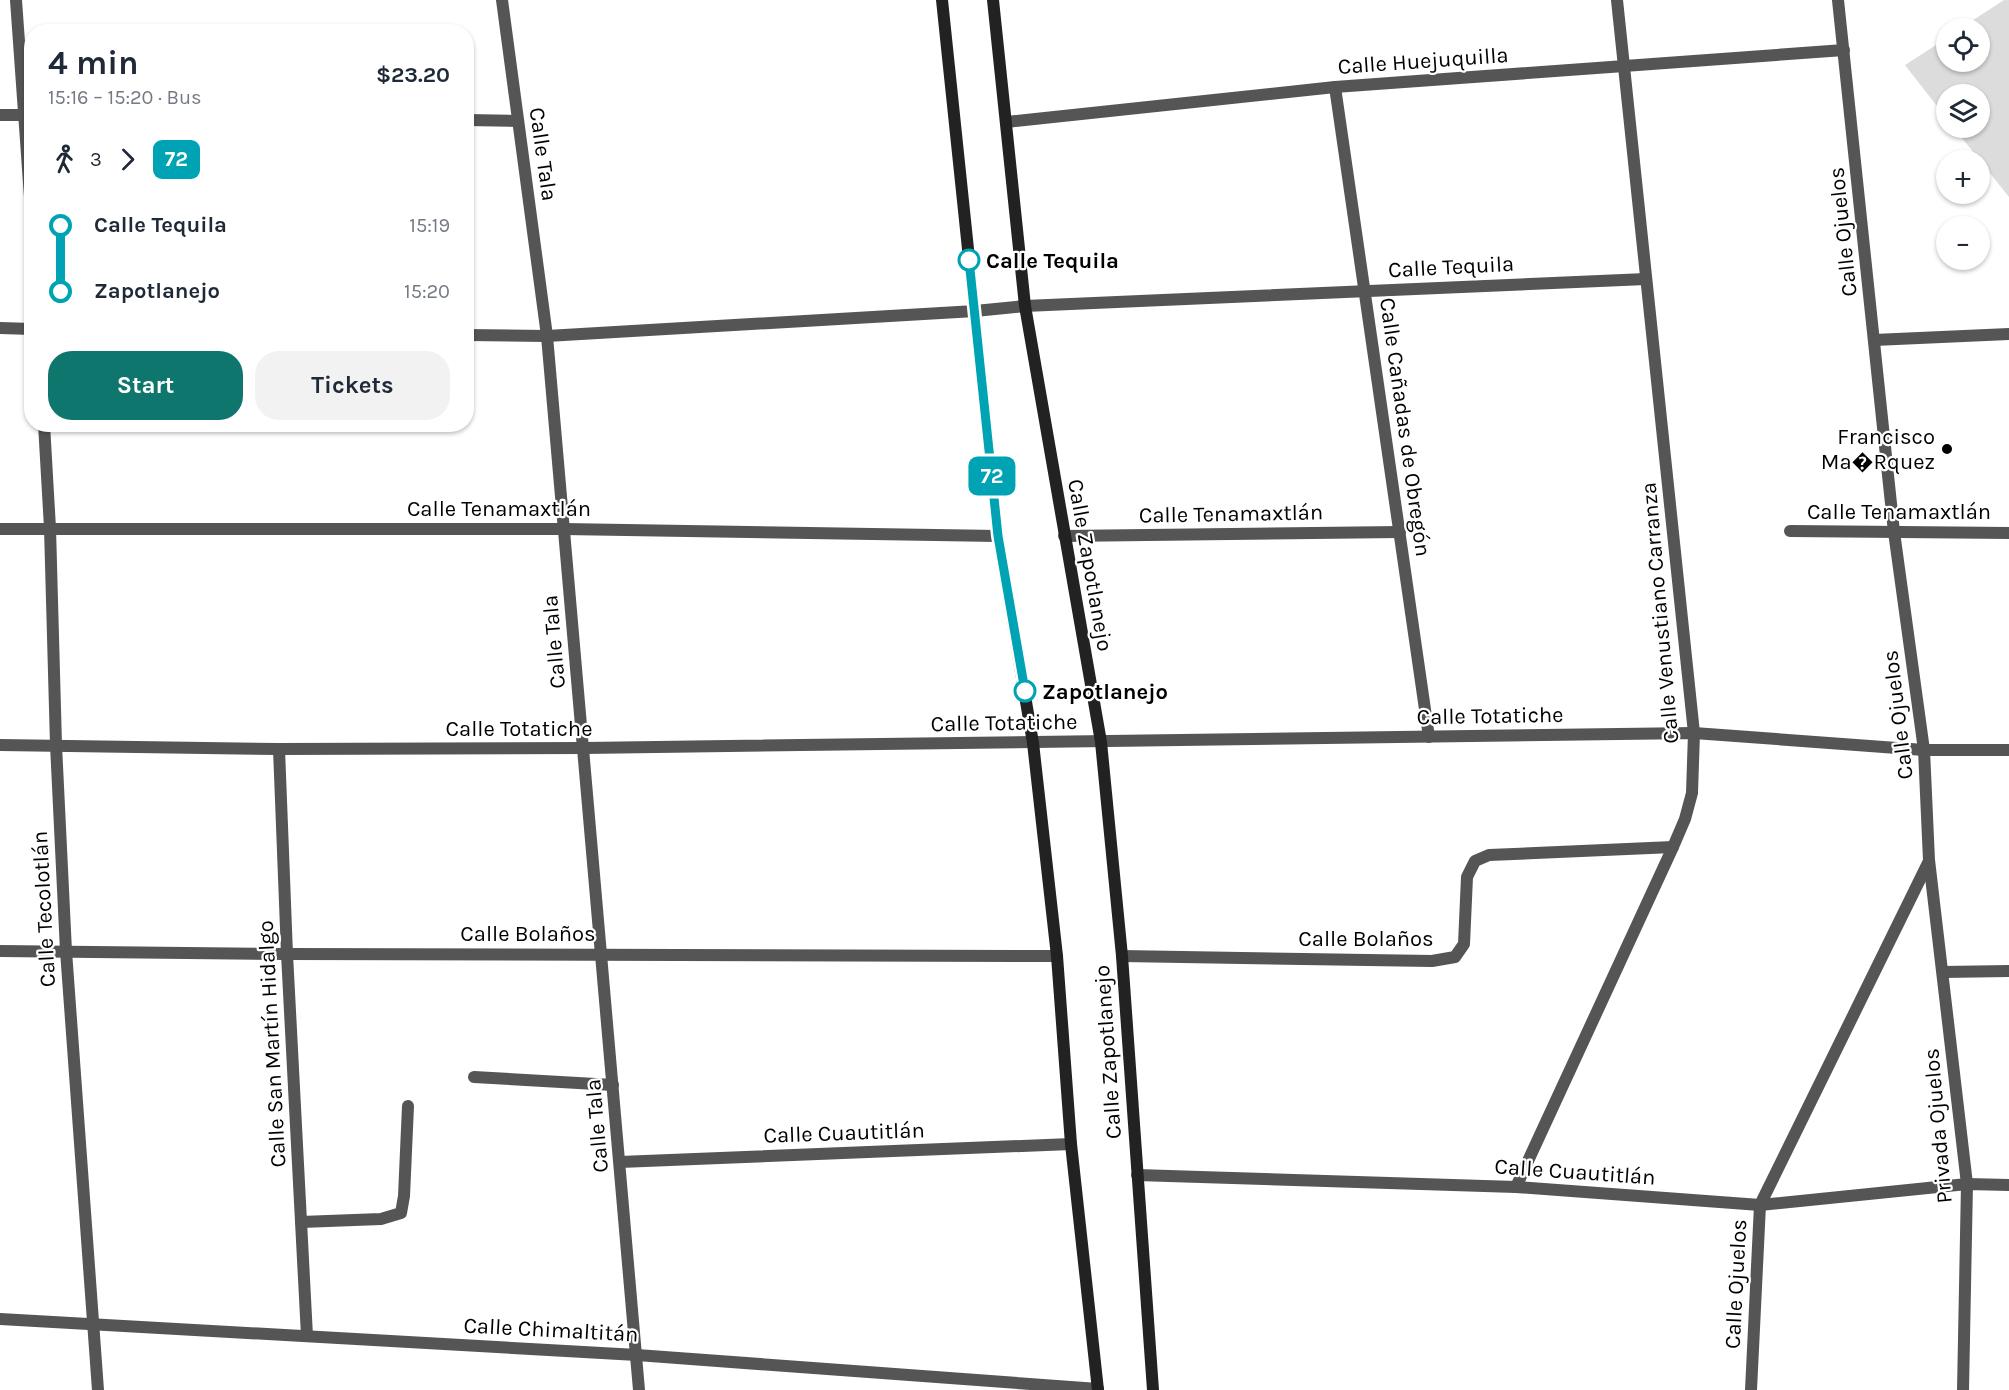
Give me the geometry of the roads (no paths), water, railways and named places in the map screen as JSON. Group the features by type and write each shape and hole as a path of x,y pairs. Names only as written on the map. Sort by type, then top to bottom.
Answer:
{"street":[{"path":"16,0 24,77"},
{"name":"Calle Tala","path":"502,0 547,336 639,1390"},
{"name":"Calle Zapotlanejo","path":"942,0 998,536 1033,743 1057,956 1071,1144 1098,1389"},
{"name":"Calle Zapotlanejo","path":"993,0 1025,306 1101,742 1122,956 1154,1390"},
{"name":"Calle Venustiano Carranza","path":"1516,1187 1673,847 1685,819 1692,793 1694,733 1617,0"},
{"name":"Calle Ojuelos","path":"1751,1390 1760,1205 1929,860 1924,750 1894,532 1838,0"},
{"name":"Calle Huejuquilla","path":"1006,122 1335,87 1844,50"},
{"name":"Calle Cañadas de Obregón","path":"1335,87 1430,736"},
{"path":"0,115 24,115"},
{"path":"474,120 518,121"},
{"name":"Calle Tequila","path":"474,335 547,336 975,312 1025,306 1646,279"},
{"path":"0,328 24,329"},
{"path":"1875,340 2009,334"},
{"name":"Calle Tecolotlán","path":"44,432 66,951 98,1390"},
{"name":"Calle Tenamaxtlán","path":"0,528 564,529 998,536"},
{"name":"Calle Tenamaxtlán","path":"1790,531 2009,532"},
{"name":"Calle Tenamaxtlán","path":"1064,536 1400,532"},
{"name":"Calle Totatiche","path":"0,745 279,749 584,748 1694,733 1924,750 2009,750"},
{"name":"Calle San Martín Hidalgo","path":"279,749 307,1336"},
{"name":"Calle Bolaños","path":"1122,956 1432,961 1455,957 1464,944 1467,877 1475,861 1489,855 1673,847"},
{"name":"Privada Ojuelos","path":"1929,860 1967,1184 1963,1390"},
{"name":"Calle Bolaños","path":"0,951 1057,956"},
{"path":"1943,972 2009,971"},
{"path":"474,1077 613,1085"},
{"path":"302,1222 381,1219 401,1213 404,1196 408,1106"},
{"name":"Calle Cuautitlán","path":"620,1162 1071,1144"},
{"name":"Calle Cuautitlán","path":"1137,1175 1516,1187 1760,1205 1967,1184 2009,1185"},
{"name":"Calle Chimaltitán","path":"0,1319 637,1355 1098,1389"}],"place":[{"name":"Calle Tequila","path":"969,260"},
{"name":"Francisco Ma�Rquez","path":"1947,449"},
{"name":"Zapotlanejo","path":"1025,691"}]}
